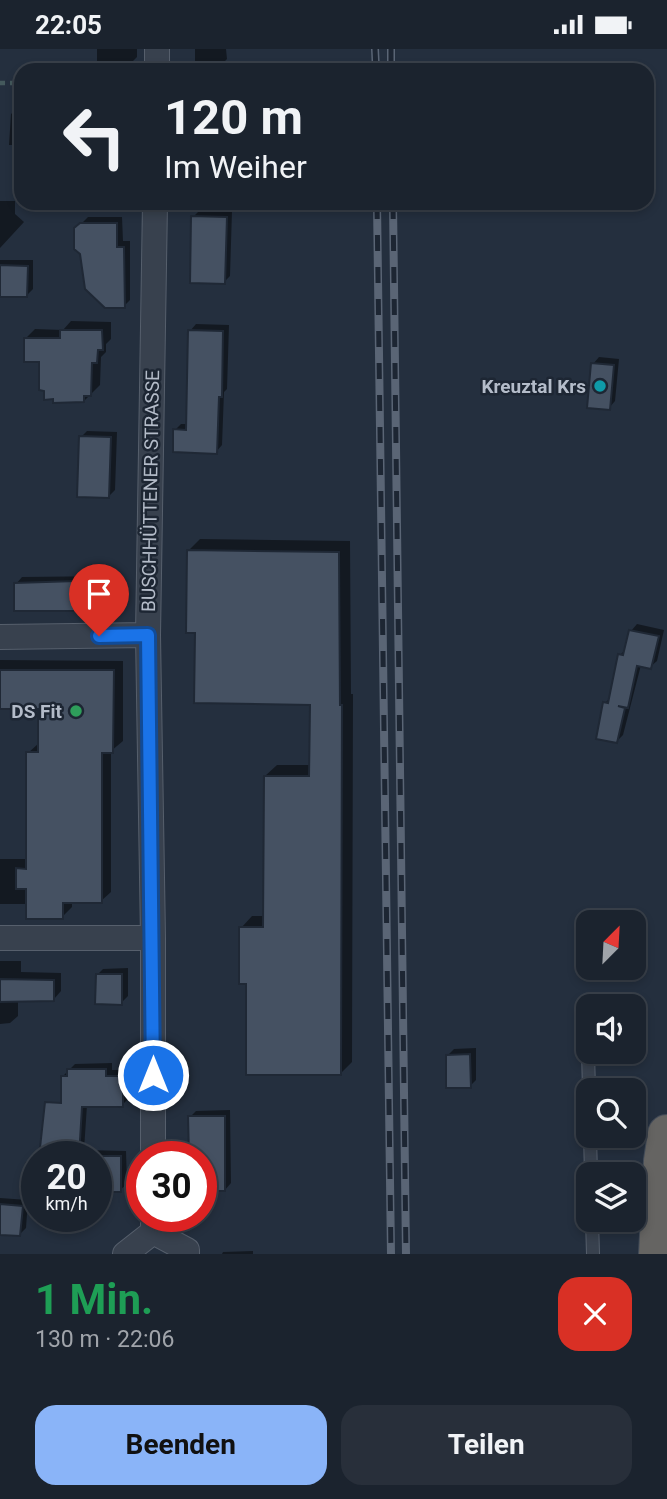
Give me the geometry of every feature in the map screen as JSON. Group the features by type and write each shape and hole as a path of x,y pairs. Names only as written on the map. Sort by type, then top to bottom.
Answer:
{"highway":[{"path":"658,1254 665,1147"}],"street":[{"name":"BUSCHHÜTTENER STRASSE","path":"153,1141 148,635 155,210"},
{"path":"0,637 148,635"},
{"path":"0,938 153,938"},
{"path":"125,1254 146,1232"},
{"path":"163,1232 187,1250 187,1254"}],"lane":[{"path":"592,1232 593,1254"}],"building":[{"path":"191,216 227,217 225,284 190,283"},
{"path":"80,223 117,223 117,247 124,247 125,308 105,308 85,289 80,254 74,249 74,228"},
{"path":"0,265 28,266 27,297 0,297"},
{"path":"60,330 102,330 103,350 98,350 97,363 92,363 91,396 84,396 84,402 53,403 53,399 44,400 44,391 39,390 39,362 24,362 24,338 60,338"},
{"path":"188,330 223,331 222,397 219,397 217,454 173,452 173,429 186,430"},
{"name":"Kreuztal Krs","path":"591,363 614,365 610,410 587,408"},
{"path":"79,436 111,437 109,498 77,497"},
{"path":"187,550 339,552 342,705 341,1075 246,1075 246,984 239,984 239,927 263,927 264,776 309,776 310,705 194,703 195,633 186,633"},
{"path":"108,582 107,611 14,611 14,583"},
{"path":"629,630 659,636 651,669 637,666 628,708 618,706 625,708 617,743 596,739 603,702 608,703 618,654 623,655"},
{"path":"0,670 114,670 113,753 102,753 102,903 63,903 63,919 26,919 26,889 16,889 16,868 26,869 26,752 38,752 38,709 0,709"},
{"path":"96,974 122,974 122,1005 95,1004"},
{"path":"0,979 54,980 54,1001 0,1002"},
{"path":"470,1054 471,1088 446,1088 446,1055"},
{"path":"67,1069 106,1069 106,1076 123,1076 123,1107 82,1107 80,1141 41,1141 45,1102 61,1103 61,1076 67,1076"},
{"path":"188,1116 225,1116 225,1191 217,1191 217,1141 189,1141"},
{"path":"112,1156 121,1156 121,1192 112,1192"},
{"path":"0,1204 21,1206 20,1236 0,1235"}],"railway":[{"path":"375,49 376,63"},
{"path":"391,49 391,63"},
{"path":"377,210 391,1254"},
{"path":"393,210 406,1254"}],"place":[{"name":"Kreuztal Krs","path":"600,386"},
{"name":"DS Fit","path":"76,711"}],"route":[{"path":"99,636 148,635 153,1075"}]}
